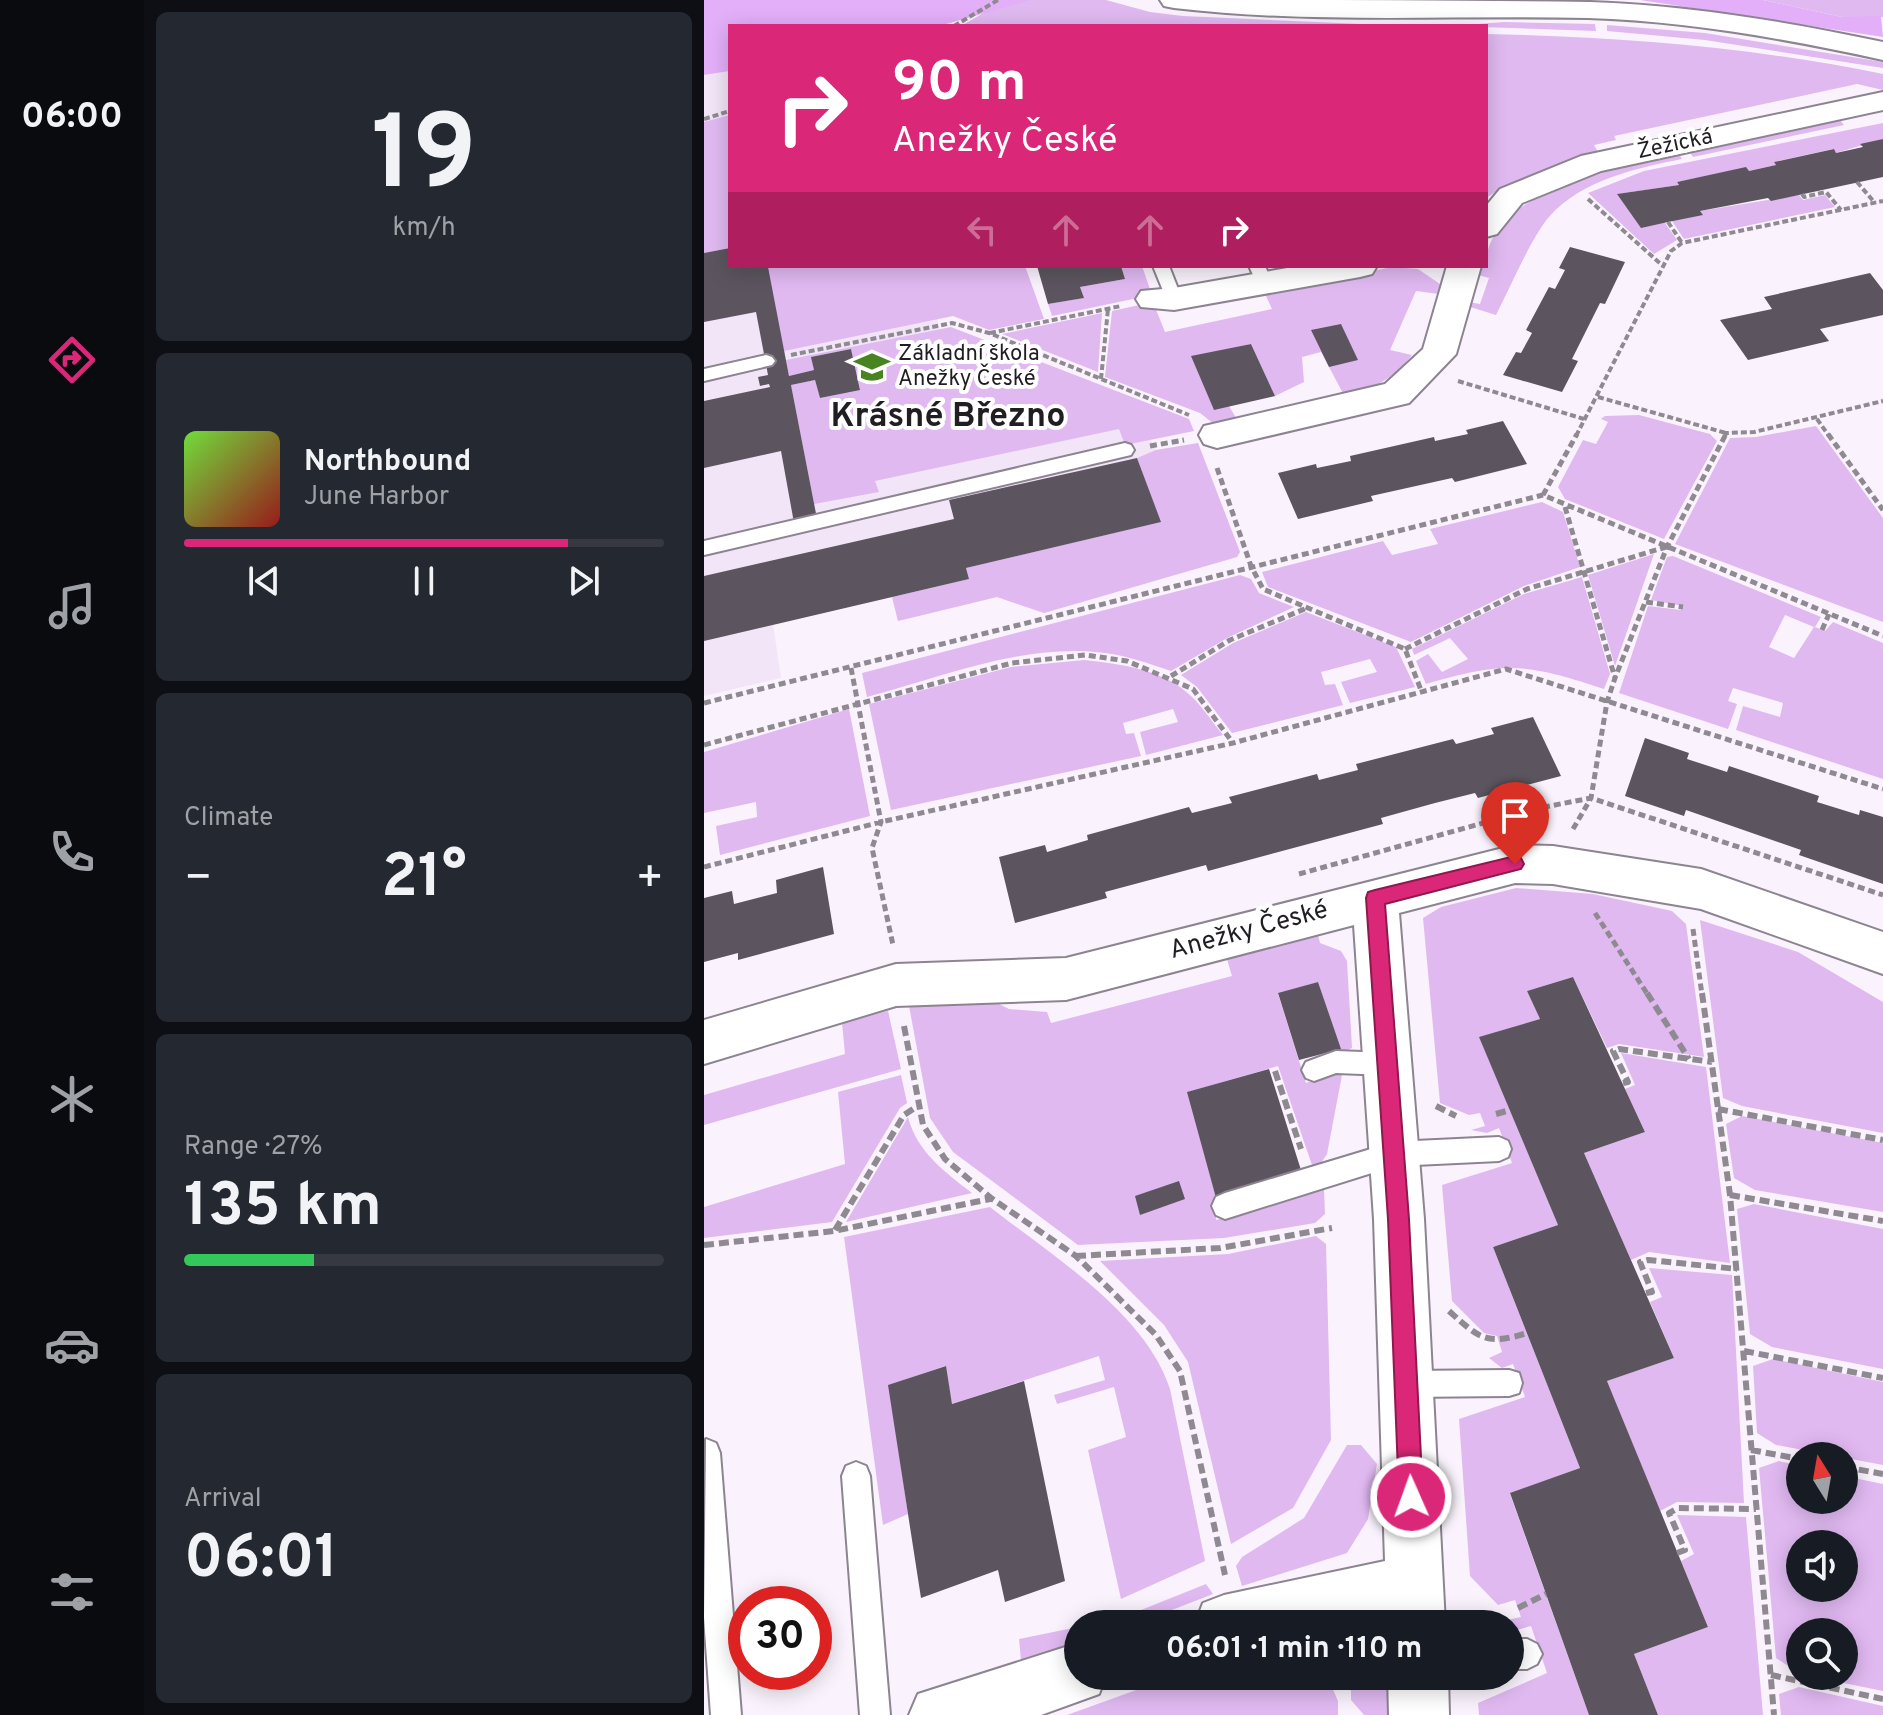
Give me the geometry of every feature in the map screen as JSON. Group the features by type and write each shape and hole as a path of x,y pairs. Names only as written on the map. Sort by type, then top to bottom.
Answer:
{"street":[{"path":"1174,0 1246,4 1484,5 1591,10 1679,17 1817,37 1883,51"},
{"name":"Žežická","path":"1488,225 1511,196 1592,163 1883,101"},
{"path":"1164,299 1260,274 1335,268"},
{"path":"1212,435 1396,394 1439,354 1463,268"},
{"name":"Anežky České","path":"704,1042 896,985 1066,979 1515,864 1553,865 1701,889 1883,953"},
{"path":"1226,1607 1415,1603 1394,1154 1375,898"},
{"path":"939,1715 958,1713 1064,1678"},
{"path":"1418,1690 1419,1715"}],"lane":[{"path":"1161,268 1164,299"},
{"path":"704,375 766,361"},
{"path":"704,548 1125,450"},
{"path":"1314,1070 1336,1062 1388,1064"},
{"path":"1225,1206 1394,1154 1499,1149"},
{"path":"1406,1384 1509,1383"},
{"path":"706,1453 726,1715"},
{"path":"856,1476 875,1715"}],"path":[{"path":"957,24 998,0"},
{"path":"704,119 728,112"},
{"path":"1857,182 1875,203"},
{"path":"1802,194 1804,197 1826,192 1841,210"},
{"path":"1581,193 1662,265"},
{"path":"1543,495 1598,397 1671,251 1682,243 1883,201"},
{"path":"1668,222 1682,243"},
{"path":"989,333 1164,299"},
{"path":"1101,380 1108,309"},
{"path":"786,356 952,323 989,333 1194,417 1212,435 1251,566 1263,589 1405,649 1421,690"},
{"path":"1423,368 1584,419"},
{"path":"1598,397 1726,433 1754,432 1883,401"},
{"path":"1817,419 1883,510"},
{"path":"1553,865 1591,798 1607,702 1667,547 1726,433"},
{"path":"1125,450 1212,435"},
{"path":"704,703 1543,495 1883,636"},
{"path":"1565,506 1615,678"},
{"path":"1405,649 1527,589 1667,547"},
{"path":"1646,602 1683,607"},
{"path":"1170,677 1230,640 1307,608"},
{"path":"1822,630 1829,614"},
{"path":"704,745 1012,663 1085,655 1127,661 1193,689 1233,743"},
{"path":"851,668 881,822 872,848 893,947 896,985 923,1125 945,1159 991,1198 1076,1256 1156,1335 1180,1371 1226,1607"},
{"path":"704,867 881,822 1233,743 1506,669 1883,789"},
{"path":"1588,902 1689,1059"},
{"path":"1691,913 1730,1195 1774,1715"},
{"path":"1623,1083 1628,1082 1613,1051 1712,1062"},
{"path":"1275,1071 1302,1154"},
{"path":"834,1231 904,1115 919,1105"},
{"path":"1718,1109 1883,1140"},
{"path":"1730,1195 1883,1221"},
{"path":"704,1245 834,1231 991,1198"},
{"path":"1076,1256 1220,1248 1332,1228"},
{"path":"1646,1293 1652,1292 1640,1262 1648,1260 1737,1269"},
{"path":"1449,1310 1484,1341 1500,1343 1527,1333"},
{"path":"1744,1351 1883,1378"},
{"path":"1751,1450 1786,1456"},
{"path":"1858,1470 1883,1474"},
{"path":"1677,1553 1685,1550 1669,1513 1678,1508 1756,1509"},
{"path":"1518,1608 1546,1594"},
{"path":"1770,1675 1883,1699"}],"shaded area":[{"path":"704,0 1031,0 946,24 728,24 728,71 704,75"},
{"path":"1006,0 1106,0 1150,12 1183,16 1362,24 964,24"},
{"path":"1640,0 1763,0 1842,17 1881,16 1883,37"},
{"path":"1763,0 1883,0 1883,17 1842,17"},
{"path":"1504,22 1595,24 1596,31 1488,27 1488,24 1478,24"},
{"path":"1607,25 1705,33 1883,62 1883,68 1705,40 1607,31"},
{"path":"1488,34 1636,41 1735,50 1883,74 1883,90 1857,84 1614,136 1616,140 1594,145 1598,152 1554,166 1488,197"},
{"name":"Základní škola Anežky České","path":"728,71 728,268 923,268 940,329 1150,438 1156,450 1198,443 1240,552 1237,557 1044,613 997,597 898,621 892,597 773,624 781,678 704,696 704,75"},
{"path":"728,116 728,248 704,253 704,122"},
{"path":"1840,120 1844,125 1693,157 1689,151"},
{"path":"1883,123 1883,139 1836,153 1833,149 1749,171 1746,168 1677,182 1679,185 1618,194 1665,223 1677,240 1654,254 1588,193 1644,171"},
{"path":"1679,154 1682,159 1611,178 1562,204 1535,237 1496,315 1467,306 1468,302 1480,304 1489,278 1478,275 1481,268 1488,268 1492,240 1508,218 1532,200 1561,186 1625,166"},
{"path":"1799,195 1803,200 1825,195 1835,207 1684,239 1672,221 1700,211"},
{"path":"766,268 1026,268 1044,319 989,330 953,316 784,351"},
{"path":"1122,268 1143,268 1152,295 1052,316 1048,304 1083,298 1080,287 1125,279"},
{"path":"1387,268 1418,269 1440,284 1439,294 1416,291 1390,350 1412,355 1382,382 1345,397 1321,352 1302,357 1304,382 1275,396 1251,344 1192,357 1214,409 1229,406 1239,423 1219,428 1200,413 1105,377 1112,311 1153,302 1165,332 1272,309 1265,294"},
{"path":"1102,313 1098,372 1002,334"},
{"path":"951,327 1189,419 1194,431 1125,445 1119,429 875,481 879,492 814,504 791,385 815,380 820,398 860,389 851,349 812,357 814,370 789,376 786,360"},
{"path":"1639,415 1710,434 1717,441 1664,539 1565,499 1558,487 1583,440 1596,444 1608,422 1601,419 1605,416"},
{"path":"1816,426 1883,518 1883,622 1675,544 1730,438 1756,437"},
{"path":"1198,443 1240,552 1237,557 1044,613 997,597 898,621 892,597 969,579 966,568 1160,522 1137,458 1156,450"},
{"path":"1542,502 1563,512 1580,567 1524,586 1411,642 1268,587 1262,572 1383,541 1392,555 1438,544 1430,529"},
{"path":"1654,554 1615,666 1588,575"},
{"path":"1673,556 1821,617 1815,627 1825,631 1833,622 1883,643 1883,779 1736,730 1743,706 1780,717 1783,703 1733,688 1728,701 1737,704 1728,729 1619,693 1648,606 1681,610 1683,606 1651,600 1667,557","holes":["1785,615 1814,627 1794,658 1769,647"]},
{"path":"1240,575 1251,579 1259,593 1294,607 1229,637 1171,671 1105,653 1045,652 985,663 867,697 862,673"},
{"path":"1582,577 1610,674 1604,689 1554,674 1515,668 1476,671 1426,684 1416,661 1428,654 1442,672 1468,659 1450,638 1414,655 1412,649 1524,594"},
{"path":"1306,612 1396,647 1415,687 1350,703 1341,682 1377,672 1370,659 1321,672 1325,685 1335,684 1343,705 1232,733 1197,687 1181,675 1233,643"},
{"path":"1084,660 1126,666 1168,680 1195,700 1223,735 1146,755 1140,732 1178,722 1173,709 1123,723 1126,734 1134,733 1141,756 891,810 869,704 1011,667"},
{"path":"849,709 870,816 720,855 716,826 757,817 756,802 704,813 704,752"},
{"path":"1516,888 1593,894 1672,911 1686,924 1704,1057 1619,1044 1607,1048 1573,977 1527,991 1540,1019 1480,1038 1558,1225 1493,1247 1580,1468 1510,1494 1589,1715 1479,1715 1478,1703 1508,1690 1524,1690 1524,1683 1547,1673 1531,1626 1524,1628 1524,1610 1519,1610 1515,1600 1498,1605 1470,1576 1459,1419 1525,1397 1513,1364 1502,1368 1489,1358 1502,1352 1497,1336 1484,1333 1452,1301 1442,1185 1512,1163 1499,1128 1487,1133 1471,1130 1485,1126 1480,1113 1469,1115 1440,1103 1423,918 1441,907"},
{"path":"1700,920 1798,952 1883,1002 1883,1133 1742,1106 1723,1098"},
{"path":"1318,935 1320,943 1341,951 1347,961 1352,1048 1325,1060 1324,1054 1340,1049 1318,982 1278,994 1306,1083 1334,1071 1342,1075 1327,1154 1321,1163 1312,1165 1278,1066 1188,1092 1216,1198 1216,1220 1324,1188 1325,1214 1315,1223 1224,1238 1078,1245 953,1152 930,1118 909,1006 957,998 989,999 1009,1009 1047,1012 1051,1023 1232,976 1226,956"},
{"path":"888,1011 901,1069 704,1125 704,1095 845,1054 842,1023"},
{"path":"1621,1053 1706,1067 1730,1263 1649,1252 1631,1260 1584,1153 1645,1132 1625,1089 1635,1085"},
{"path":"901,1075 907,1103 900,1108 832,1222 704,1238 704,1207 845,1164 838,1092"},
{"path":"1742,1116 1883,1143 1883,1212 1755,1190 1734,1178 1726,1124"},
{"path":"908,1117 925,1151 972,1193 846,1222"},
{"path":"1754,1204 1883,1229 1883,1369 1772,1347 1750,1334 1737,1209"},
{"path":"990,1207 1068,1266 1118,1310 1158,1361 1170,1389 1205,1561 1121,1599 1088,1450 1126,1437 1114,1387 1057,1404 1054,1395 1105,1380 1099,1356 952,1404 945,1366 889,1385 908,1514 883,1525 844,1237"},
{"path":"1316,1236 1326,1244 1331,1440 1293,1508 1231,1544 1188,1362 1164,1325 1100,1261 1228,1254"},
{"path":"1649,1268 1732,1275 1744,1503 1677,1502 1660,1511 1607,1381 1674,1358 1650,1302 1662,1297"},
{"path":"1773,1359 1883,1382 1883,1465 1858,1460 1858,1442 1786,1442 1786,1447 1776,1445 1757,1433 1753,1366"},
{"path":"1347,1445 1361,1445 1377,1464 1368,1519 1347,1553 1242,1586 1236,1566 1242,1557 1304,1518"},
{"path":"1779,1461 1786,1463 1786,1514 1858,1514 1858,1479 1883,1484 1883,1691 1858,1686 1858,1618 1786,1618 1786,1665 1776,1658 1759,1468"},
{"path":"1677,1515 1746,1517 1763,1715 1658,1715 1634,1654 1708,1627 1681,1561 1694,1554"},
{"path":"1206,1584 1213,1594 1172,1610 1141,1610"},
{"path":"1064,1630 1064,1647 1021,1660 1019,1639"},
{"path":"1136,1690 1333,1690 1338,1701 1338,1715 1067,1715"},
{"path":"1388,1690 1389,1715 1364,1715 1351,1700 1351,1691"},
{"path":"1790,1690 1812,1690 1883,1706 1883,1715 1781,1715 1779,1694"}],"building":[{"path":"1883,139 1883,177 1771,201 1768,198 1700,211 1703,215 1641,228 1617,194 1679,185 1677,182 1746,167 1749,171 1776,165 1774,162 1834,149 1836,153 1863,147 1860,144"},
{"path":"1570,247 1625,262 1605,304 1600,303 1572,359 1578,361 1562,392 1503,375 1532,333 1526,330 1549,287 1555,289 1565,270 1559,268"},
{"path":"728,248 728,268 768,268 789,376 814,370 811,357 851,349 860,390 820,398 815,380 791,385 819,529 796,534 781,451 704,468 704,401 770,387 769,384 760,386 758,377 768,375 756,312 704,322 704,253"},
{"path":"1038,268 1122,268 1125,279 1080,287 1084,298 1048,304"},
{"path":"1870,273 1883,290 1883,315 1820,329 1829,341 1748,360 1720,320 1772,309 1764,297"},
{"path":"1341,324 1358,360 1329,367 1311,330"},
{"path":"1251,344 1275,396 1214,410 1191,356"},
{"path":"1503,421 1527,464 1455,482 1452,478 1371,496 1373,501 1298,519 1278,473 1316,464 1317,468 1351,461 1350,456 1434,437 1435,441 1468,434 1466,430"},
{"path":"1137,458 1161,522 966,568 969,579 704,641 704,576 954,519 949,500"},
{"path":"1533,717 1561,776 1478,798 1475,793 1435,803 1381,818 1383,824 1208,871 1206,865 1105,892 1107,898 1015,923 999,857 1045,845 1047,852 1088,840 1087,835 1189,807 1192,813 1232,803 1229,797 1317,774 1319,780 1358,770 1356,764 1453,739 1456,744 1494,734 1491,728"},
{"path":"1645,738 1689,753 1687,759 1727,772 1729,766 1819,796 1817,802 1859,815 1860,810 1883,817 1883,884 1799,855 1801,850 1686,810 1684,816 1625,796"},
{"path":"823,867 834,934 738,960 738,953 704,962 704,898 732,891 734,904 777,893 776,880"},
{"path":"1573,977 1645,1132 1584,1153 1674,1358 1607,1381 1708,1627 1634,1654 1658,1715 1589,1715 1510,1493 1580,1468 1493,1247 1558,1225 1479,1037 1540,1019 1527,991"},
{"path":"1318,982 1341,1049 1299,1060 1278,993"},
{"path":"1269,1069 1301,1170 1216,1198 1187,1092"},
{"path":"1179,1181 1185,1199 1140,1215 1135,1196"},
{"path":"946,1366 952,1404 1024,1381 1065,1581 1005,1602 998,1570 921,1598 888,1385"}],"place":[{"name":"Základní škola Anežky České","path":"872,367"}],"district":[{"name":"Krásné Březno","path":"948,417"}],"route":[{"path":"1411,1497 1399,1219 1375,898 1515,864"}]}
